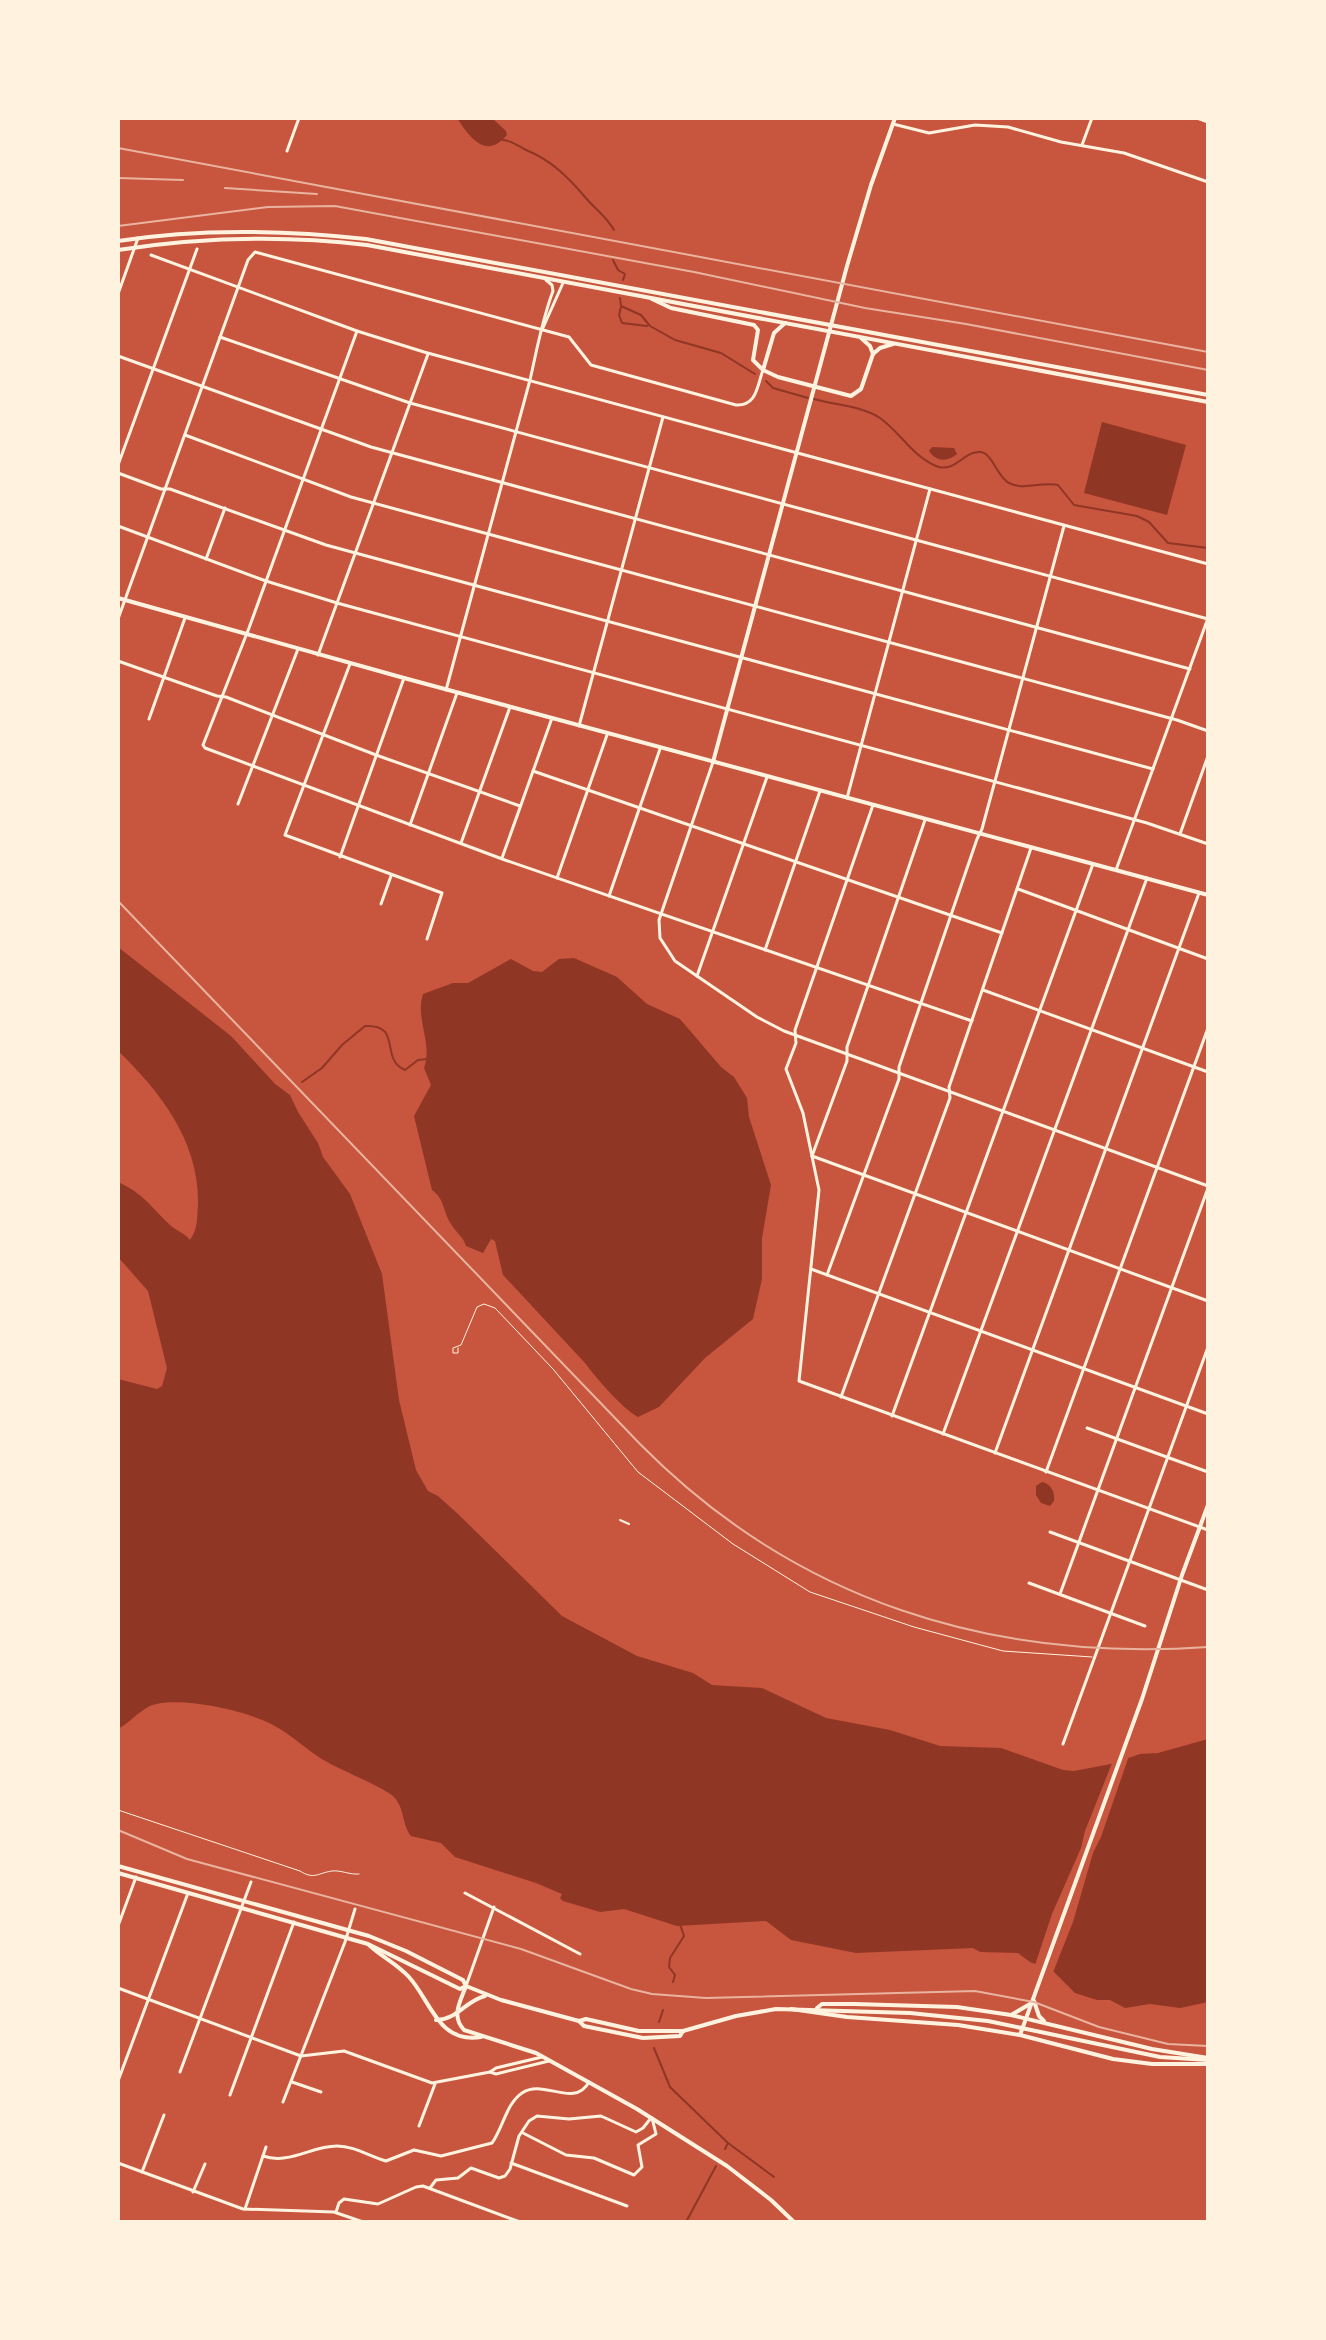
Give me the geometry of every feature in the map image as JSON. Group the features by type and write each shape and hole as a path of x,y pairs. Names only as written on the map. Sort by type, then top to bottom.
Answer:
{"main road":[{"path":"713,762 847,266 894,121"},
{"path":"118,241 185,233 336,236 395,243 618,288"},
{"path":"118,250 233,237 318,240 401,250 1208,395"},
{"path":"625,289 650,297 1208,402"},
{"path":"650,297 660,305 671,308 754,325 758,330 753,360 763,370 778,377 848,395 856,394 863,386 873,354 896,343"},
{"path":"763,370 774,333 787,322"},
{"path":"858,336 870,346 873,354"},
{"path":"118,598 350,664 1208,894"},
{"path":"1020,2035 1208,1505"},
{"path":"118,1866 348,1930 406,1951 463,1980 466,1986 488,1995 579,2021 591,2028 635,2036 671,2037 680,2036 683,2031"},
{"path":"118,1873 368,1944 460,1989 466,1986"},
{"path":"368,1944 407,1975 436,2020 451,2032 471,2038 481,2037"},
{"path":"466,1986 456,2013 461,2027 467,2032 542,2057 652,2118 735,2172 779,2206 794,2222"},
{"path":"436,2020 451,2019 472,2000 488,1995"},
{"path":"1011,2015 1032,2001"},
{"path":"1032,2001 1046,2023"},
{"path":"816,2008 822,2004 885,2004 974,2009 1208,2061"},
{"path":"579,2021 586,2019 642,2031 683,2031 757,2011 789,2008 910,2013 988,2021 1127,2051 1208,2061"},
{"path":"789,2008 797,2012 958,2025 1020,2035 1113,2059 1152,2064 1208,2061"},
{"path":"635,2036 642,2031"}],"street":[{"path":"287,151 299,118"},
{"path":"1082,145 1092,118"},
{"path":"1197,118 1208,122"},
{"path":"894,121 929,133 975,125 1008,127 1124,153 1208,182"},
{"path":"118,294 138,238"},
{"path":"118,465 197,249"},
{"path":"118,619 253,254 260,252 572,338 591,365 739,405 748,404 753,399 763,370"},
{"path":"151,255 357,331 429,353 1208,564"},
{"path":"542,277 552,285 553,291 541,324 542,330"},
{"path":"446,690 542,330 559,287 566,281"},
{"path":"357,331 203,745 205,748 557,878 972,1021"},
{"path":"220,337 410,403 1208,618 1116,870"},
{"path":"318,655 429,353"},
{"path":"118,356 392,452 1190,669"},
{"path":"579,726 663,417"},
{"path":"185,435 343,494 1172,718 1208,731"},
{"path":"118,473 355,553 1153,769"},
{"path":"847,798 930,489"},
{"path":"206,559 225,508"},
{"path":"118,526 266,581 337,603 1135,819 1208,844"},
{"path":"827,1275 899,1079 899,1067 919,1004 979,834 1064,526"},
{"path":"149,719 185,618"},
{"path":"238,804 298,649"},
{"path":"118,661 520,806"},
{"path":"350,664 285,835 442,893 427,939"},
{"path":"340,857 404,678"},
{"path":"410,825 457,693"},
{"path":"461,843 510,707"},
{"path":"502,858 552,718"},
{"path":"557,878 608,734"},
{"path":"609,896 661,748"},
{"path":"1180,834 1208,756"},
{"path":"713,762 661,914 658,930 662,944 675,961 757,1017 796,1036 1208,1187 1060,1594"},
{"path":"533,771 1002,933"},
{"path":"697,976 767,777"},
{"path":"765,950 820,791"},
{"path":"873,805 795,1030 786,1070 803,1113 819,1190 800,1381 1208,1530"},
{"path":"812,1156 847,1061 847,1047 926,819"},
{"path":"841,1397 950,1098 972,1021 1031,848"},
{"path":"892,1416 1093,864"},
{"path":"381,904 391,876"},
{"path":"943,1434 1147,878"},
{"path":"1018,889 1208,959"},
{"path":"995,1453 1200,892"},
{"path":"983,990 1208,1072"},
{"path":"1046,1472 1208,1028"},
{"path":"812,1156 1208,1301"},
{"path":"811,1269 1208,1414"},
{"path":"1063,1744 1208,1347"},
{"path":"1087,1428 1208,1472"},
{"path":"620,1520 629,1524"},
{"path":"1050,1532 1208,1590"},
{"path":"1029,1583 1145,1626"},
{"path":"118,1926 138,1871"},
{"path":"180,2072 251,1882"},
{"path":"118,2081 188,1893"},
{"path":"465,1893 580,1954"},
{"path":"466,1986 494,1907"},
{"path":"283,2102 355,1909"},
{"path":"230,2095 294,1922"},
{"path":"118,1988 301,2056 344,2051 435,2084 542,2057"},
{"path":"490,2072 496,2074 550,2061"},
{"path":"292,2082 321,2092"},
{"path":"263,2156 283,2159 338,2146 386,2161 414,2150 436,2156 456,2153 492,2143 503,2119 522,2092 535,2089 576,2094 585,2089 589,2082"},
{"path":"419,2126 435,2084"},
{"path":"142,2172 164,2115"},
{"path":"430,2188 436,2180 456,2179 471,2168 502,2177 508,2173 521,2132 532,2119 540,2116 564,2119 605,2117 636,2132 652,2118"},
{"path":"521,2132 566,2155 600,2160 629,2175 638,2174 642,2167 638,2145 656,2135 652,2118"},
{"path":"245,2209 266,2147"},
{"path":"118,2163 245,2209 336,2212 363,2222"},
{"path":"511,2163 627,2206"},
{"path":"193,2192 205,2164"},
{"path":"336,2212 344,2199 378,2204 416,2187 430,2188 520,2222"}],"lane":[{"path":"458,1348 477,1307 484,1304 495,1308 553,1369 640,1474 733,1544 814,1595 1003,1651 1095,1657"},
{"path":"118,1810 309,1876 331,1871 359,1874"}],"shaded area":[{"path":"457,118 492,118 507,135 492,146 485,146 467,133"},
{"path":"1102,422 1186,445 1167,515 1084,493"},
{"path":"932,447 954,448 957,454 938,459 929,451"},
{"path":"118,947 231,1036 275,1084 290,1095 323,1157 350,1194 382,1274 399,1400 416,1470 428,1491 458,1514 562,1616 637,1656 693,1673 712,1685 762,1688 826,1718 890,1730 940,1746 1001,1748 1063,1770 1111,1764 1140,1754 1158,1753 1208,1739 1208,2002 1180,2008 1150,2004 1125,2008 1110,2000 1097,2000 1075,1993 1052,1970 1030,1962 1018,1953 980,1952 973,1948 856,1953 791,1940 766,1921 677,1926 624,1909 600,1912 563,1901 560,1898 562,1894 536,1883 455,1857 441,1843 411,1836 394,1797 321,1759 281,1729 262,1720 211,1706 175,1702 148,1707 118,1729 118,1379 157,1389 162,1386 167,1368 148,1291 118,1257 118,1182 141,1196 190,1240 196,1228 198,1205 192,1161 175,1120 149,1084 118,1051"},
{"path":"574,958 617,977 647,1004 680,1019 721,1067 734,1077 747,1098 749,1117 771,1185 762,1238 762,1279 753,1319 705,1358 659,1407 638,1417 610,1392 503,1275 495,1241 491,1239 483,1253 466,1246 432,1190 414,1116 431,1085 424,1068 427,1049 421,1013 423,994 453,983 468,983 511,959 533,971 542,972 559,959"},
{"path":"1042,1482 1053,1492 1054,1501 1050,1506 1041,1503 1036,1495 1036,1486"}],"pier":[{"path":"1130,1753 1052,1975 1034,1968 1052,1914 1081,1848 1114,1758"}],"waterway":[{"path":"503,140 535,154 558,170 614,230"},
{"path":"613,260 618,270 625,274 623,280"},
{"path":"620,298 621,306 641,315 650,326 675,340 721,353 755,374"},
{"path":"621,307 619,315 622,323 647,326"},
{"path":"766,381 773,388 808,398"},
{"path":"814,399 873,414 920,456 936,466 949,467 969,454 981,452 989,457 1009,483 1021,486 1058,485 1074,505 1137,516 1149,522 1168,543 1208,548"},
{"path":"302,1082 322,1068 342,1045 365,1026 384,1030 393,1058 405,1070 418,1060 427,1059"},
{"path":"673,1982 675,1975 669,1967 670,1958 684,1936 680,1924"},
{"path":"659,2022 663,2010"},
{"path":"654,2048 670,2087 728,2143 725,2149"},
{"path":"728,2143 774,2177"},
{"path":"686,2222 716,2166"}],"tram line":[{"path":"118,226 268,207 335,206 1208,370"}],"railway":[{"path":"118,148 1208,352"},
{"path":"118,178 183,180"},
{"path":"225,188 317,194"},
{"path":"118,901 640,1444 700,1498 764,1544 831,1581 901,1610 974,1631 1050,1644 1128,1649 1208,1647"},
{"path":"118,1830 187,1859 521,1949 652,1994 706,1998 975,1991 1034,2002 1099,2027 1168,2044 1208,2046"}]}
